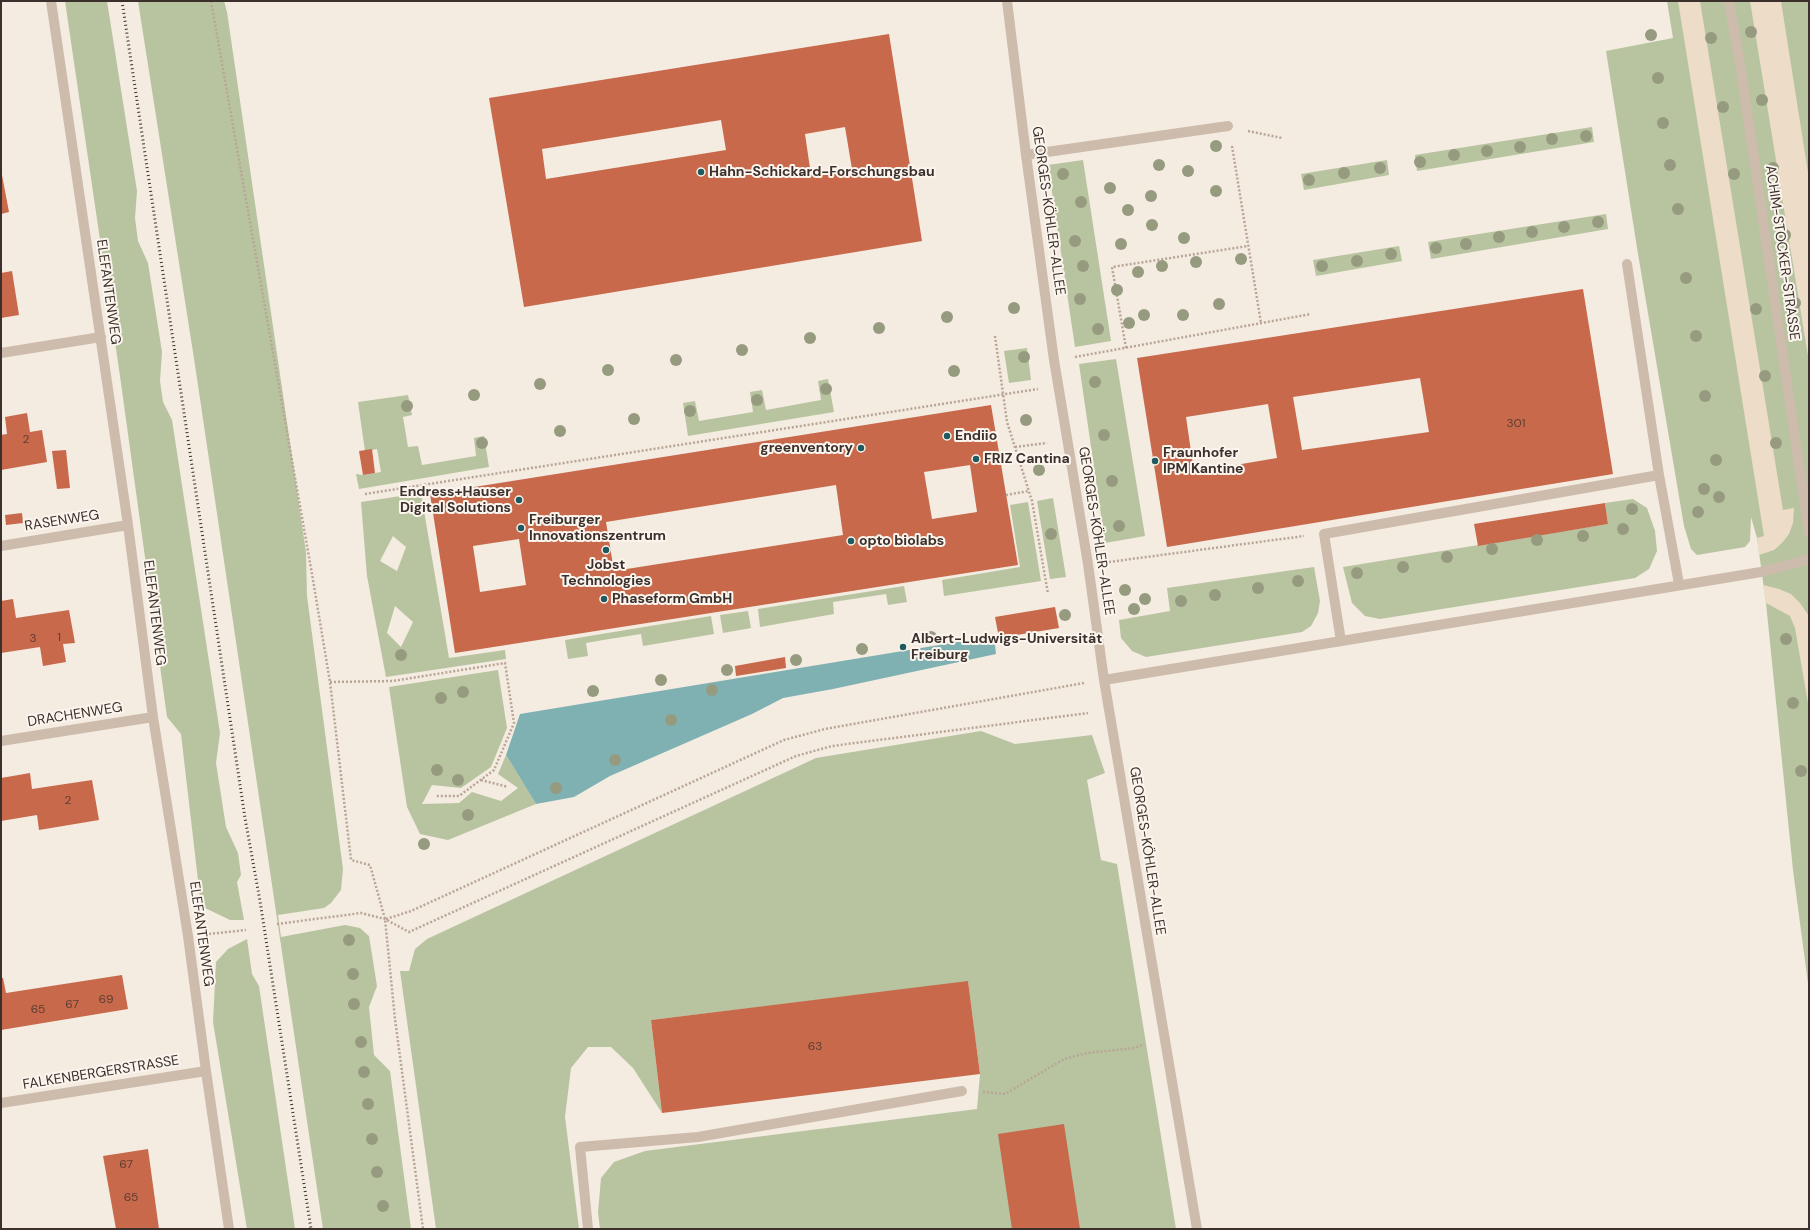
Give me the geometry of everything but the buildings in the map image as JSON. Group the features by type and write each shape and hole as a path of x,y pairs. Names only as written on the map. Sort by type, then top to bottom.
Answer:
{"street":[{"name":"ELEFANTENWEG","path":"51,1 128,525 153,717 188,936 229,1229"},
{"name":"GEORGES-KÖHLER-ALLEE","path":"1007,1 1026,155 1058,386 1088,564 1104,680 1197,1229"},
{"name":"ACHIM-STOCKER-STRASSE","path":"1729,1 1743,85 1809,533"},
{"path":"1026,155 1228,126"},
{"path":"1626,264 1659,475 1679,584"},
{"path":"1,353 100,337"},
{"path":"1341,641 1324,534 1659,475"},
{"name":"RASENWEG","path":"1,546 128,525"},
{"path":"1104,680 1679,584 1761,572 1809,559"},
{"name":"DRACHENWEG","path":"1,741 153,717"},
{"name":"FALKENBERGERSTRASSE","path":"1,1103 206,1071"},
{"path":"588,1229 580,1147 698,1137 962,1091"}],"path":[{"path":"211,1 330,682 351,860 370,865 385,919 395,1019 424,1229"},
{"path":"1261,323 1228,126 1282,138"},
{"path":"1126,348 1112,267 1248,246"},
{"path":"1054,360 1311,314"},
{"path":"995,336 1007,422 1029,491 1048,594"},
{"path":"365,494 1058,386"},
{"path":"1015,447 1068,440"},
{"path":"1006,495 1029,491"},
{"path":"1088,564 1324,534"},
{"path":"330,682 393,681 505,664 514,723 494,770 459,796 435,796"},
{"path":"385,919 411,911 784,740 825,729 1104,680"},
{"path":"277,924 361,913 385,919 409,932 796,756 832,746 1110,711"},
{"path":"480,780 508,787"},
{"path":"188,936 246,930"},
{"path":"962,1091 1005,1094 1064,1059 1087,1053 1135,1048 1164,1037"}],"green space":[{"path":"65,1 107,1 137,191 135,218 138,241 148,263 162,352 160,381 163,402 172,420 220,733 216,763 226,827 238,853 241,875 237,882 244,920 230,920 201,906 181,734 167,717 120,376"},
{"path":"138,1 224,1 227,12 306,552 307,596 343,869 341,890 331,903 324,908 278,915 281,937 345,925 360,928 369,936 377,986 369,1007 374,1055 390,1071 411,1229 323,1229 195,365"},
{"path":"1667,1 1809,1 1809,991 1793,870 1766,603 1757,538 1751,517 1750,541 1745,547 1697,555 1691,549 1684,526 1638,254 1606,51 1673,38"},
{"path":"1592,127 1594,142 1417,171 1415,155"},
{"path":"1083,160 1111,341 1075,347 1048,165"},
{"path":"1387,160 1389,175 1304,190 1301,174"},
{"path":"1606,214 1608,229 1431,259 1428,242"},
{"path":"1399,246 1402,261 1316,276 1313,260"},
{"path":"1027,348 1031,380 1009,383 1004,351"},
{"path":"1116,359 1145,536 1105,543 1079,364"},
{"path":"828,379 834,412 688,436 683,403 695,401 699,421 753,412 750,392 762,390 766,410 821,400 818,381"},
{"path":"408,395 412,415 403,417 408,447 418,446 422,465 476,456 474,438 484,436 489,467 359,489 356,474 363,475 381,472 377,449 365,451 358,402"},
{"path":"421,493 449,658 505,650 506,659 386,677 367,576 361,502","holes":["393,536 406,547 397,571 380,561","395,606 413,622 401,647 387,633"]},
{"path":"1053,498 1066,577 1050,579 1037,501"},
{"path":"1633,499 1647,508 1655,531 1657,551 1649,569 1635,578 1380,619 1365,616 1352,603 1343,567 1608,524 1605,503"},
{"path":"1028,502 1041,581 944,596 942,580 1020,567 1010,505"},
{"path":"1314,567 1320,601 1318,613 1311,626 1302,632 1146,657 1132,651 1121,638 1119,620 1170,611 1167,588"},
{"path":"904,586 907,602 888,605 886,594 833,602 834,614 760,627 758,609"},
{"path":"748,611 751,628 723,633 720,615"},
{"path":"711,616 714,634 643,646 641,634 603,640 586,643 588,656 568,659 565,640"},
{"path":"498,670 507,728 491,767 461,788 432,785 422,804 459,803 472,792 501,801 518,788 498,774 506,755 536,804 448,840 420,834 407,807 389,687"},
{"path":"981,731 1015,744 1092,735 1105,773 1087,780 1101,860 1117,864 1176,1229 600,1229 598,1213 601,1178 614,1162 645,1151 977,1109 980,1074 968,982 651,1020 662,1113 633,1068 611,1047 588,1047 571,1068 565,1117 579,1229 436,1229 400,971 409,971 415,949 427,939 816,758"},
{"path":"247,939 252,974 259,986 295,1229 247,1229 213,1022 216,962 228,949"}],"shaded area":[{"path":"1678,1 1700,1 1783,510 1794,508 1793,523 1789,534 1774,550 1759,555 1757,538 1764,536"},
{"path":"1750,1 1781,1 1809,179 1809,362"},
{"path":"1763,585 1791,594 1800,603 1809,616 1809,709 1795,628 1790,616 1766,603"}],"water":[{"path":"994,636 996,654 833,689 783,698 752,714 610,776 574,797 536,804 506,755 520,714"}],"railway":[{"path":"122,1 245,818 260,901 311,1229"}],"place":[{"name":"Hahn-Schickard-Forschungsbau","path":"701,172"},
{"name":"Endiio","path":"947,436"},
{"name":"greenventory","path":"861,448"},
{"name":"FRIZ Cantina","path":"976,459"},
{"name":"Fraunhofer IPM Kantine","path":"1155,461"},
{"name":"Endress+Hauser Digital Solutions","path":"519,500"},
{"name":"Freiburger Innovationszentrum","path":"521,528"},
{"name":"opto biolabs","path":"851,541"},
{"name":"Jobst Technologies","path":"606,550"},
{"name":"Phaseform GmbH","path":"604,599"},
{"name":"Albert-Ludwigs-Universität Freiburg","path":"903,647"}]}
